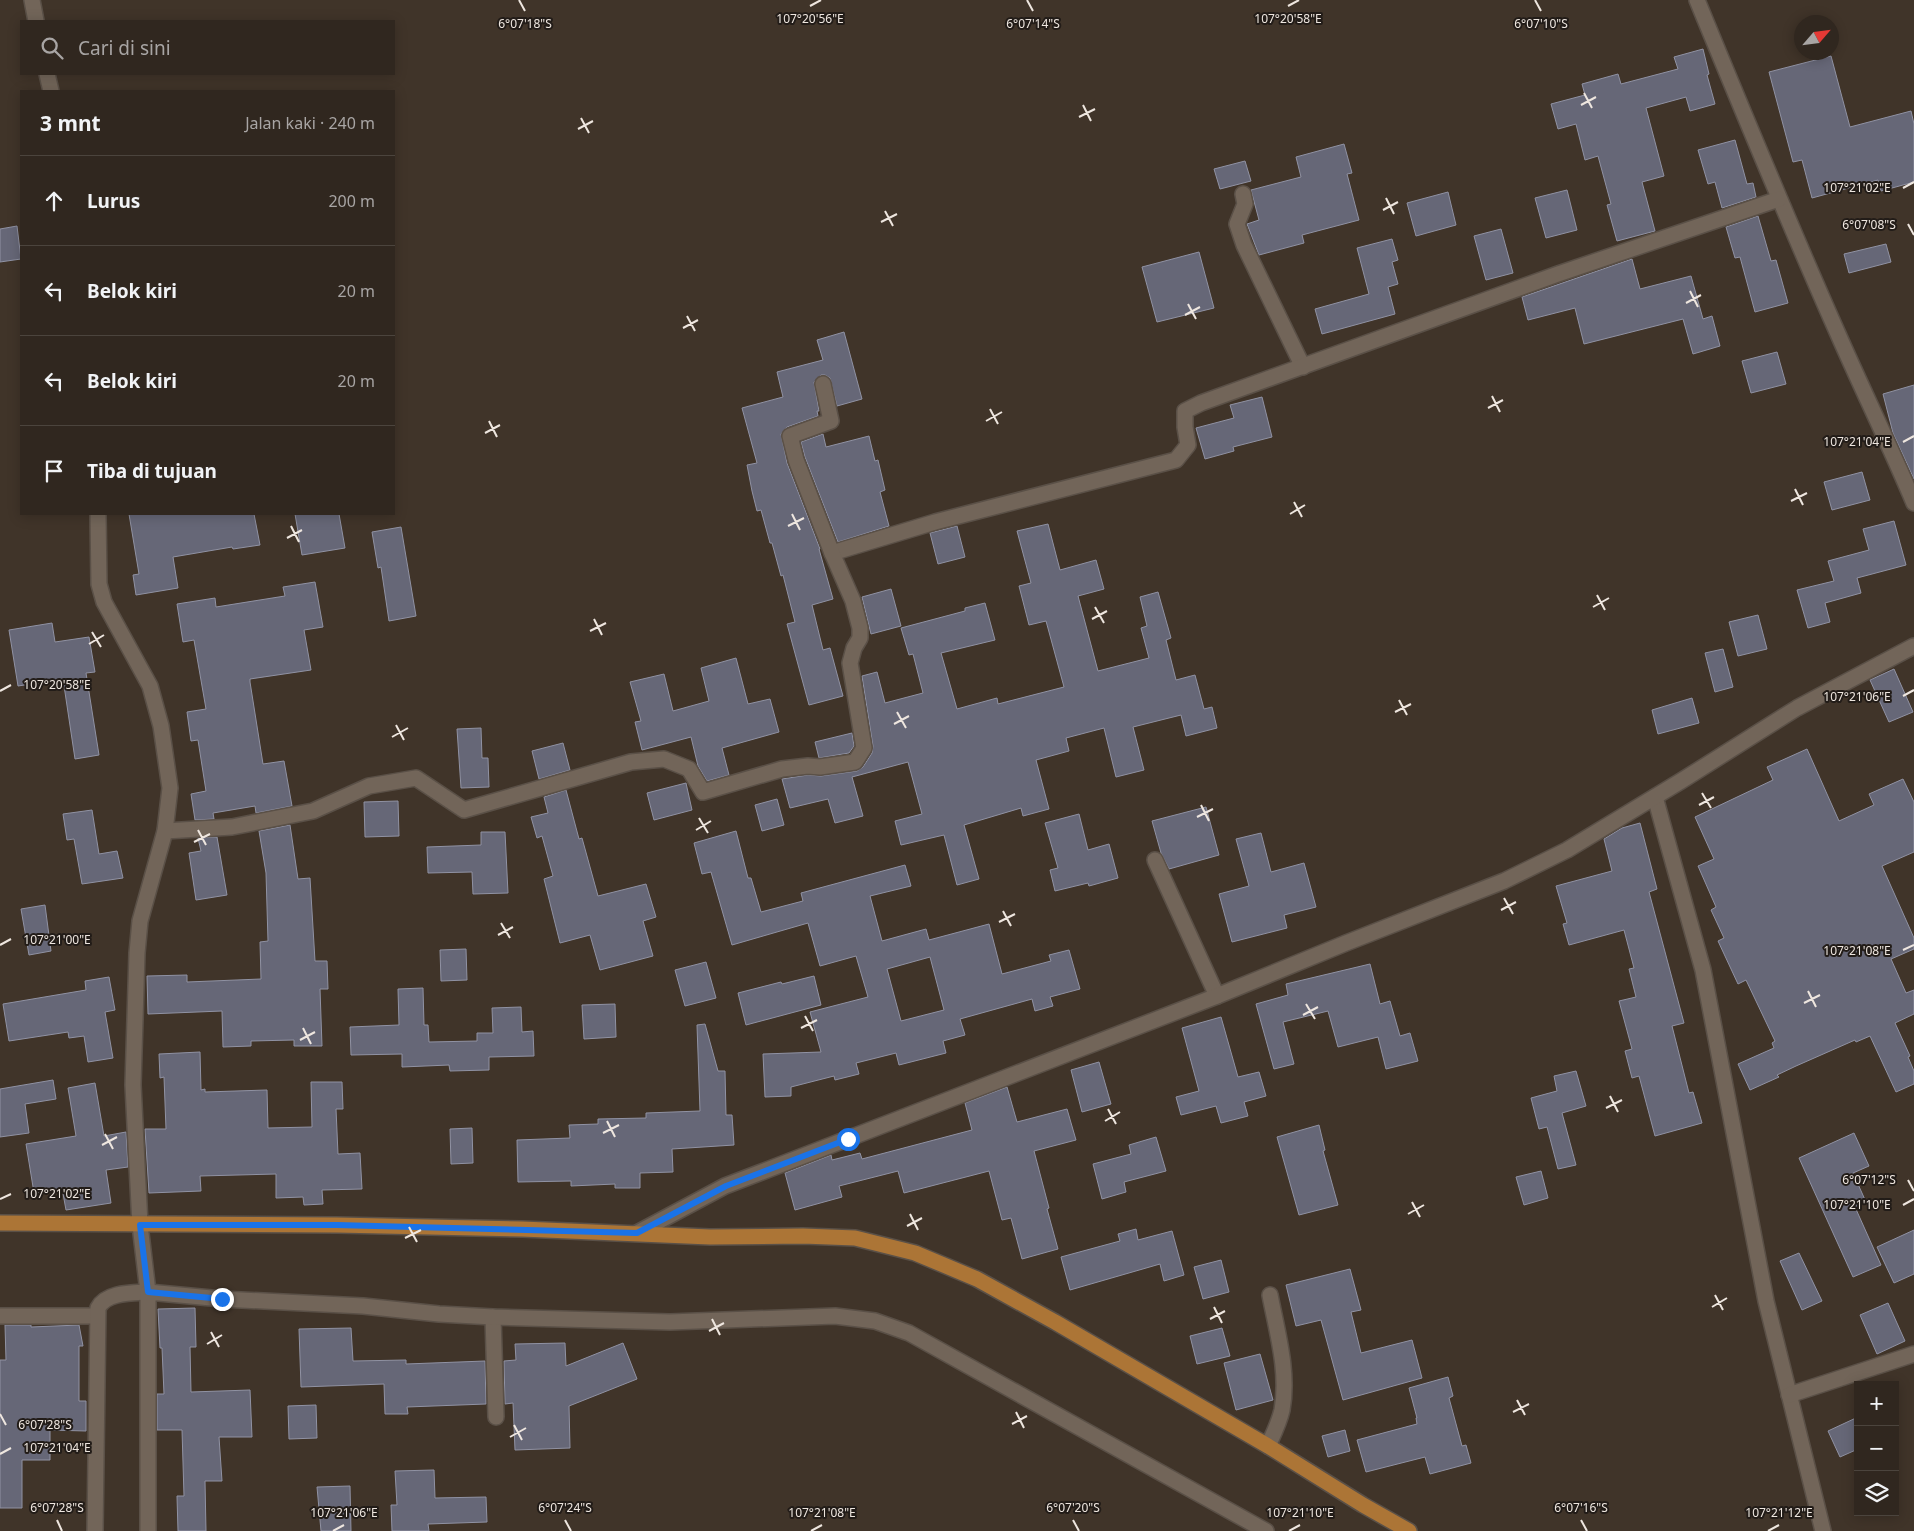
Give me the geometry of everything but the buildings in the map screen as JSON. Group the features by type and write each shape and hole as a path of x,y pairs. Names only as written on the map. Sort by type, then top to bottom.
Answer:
{"main road":[{"path":"0,1223 141,1227 337,1225 637,1233 710,1237 803,1236 855,1238 915,1253 977,1279 1268,1446 1363,1506 1409,1531"}],"street":[{"path":"32,0 36,20"},
{"path":"1697,0 1779,199 1838,335 1893,452 1914,503"},
{"path":"47,75 51,90"},
{"path":"1243,194 1245,204 1237,224 1244,245 1303,367"},
{"path":"832,553 935,522 1176,460 1188,445 1184,427 1184,412 1201,403 1558,274 1779,199"},
{"path":"165,831 232,827 304,813 313,811 369,786 416,778 464,810 631,762 664,759 689,769 703,792 782,769 808,766 820,767 855,762 864,748 850,663 854,648 860,638 860,628 853,601 796,460 790,436 831,420 823,384"},
{"path":"98,515 99,584 104,602 150,686 161,726 170,788 165,831 140,921 137,953 133,1085 141,1227 147,1286 148,1531"},
{"path":"637,1233 726,1186 750,1176 1217,996 1504,881 1567,850 1797,708 1914,646"},
{"path":"1655,797 1704,970 1766,1301 1823,1531"},
{"path":"1155,860 1217,996"},
{"path":"94,1531 98,1308 106,1299 128,1294 147,1286 222,1299 362,1306 493,1318 670,1322 835,1316 875,1321 909,1333 1266,1531"},
{"path":"1268,1446 1282,1410 1283,1380 1282,1354 1270,1295"},
{"path":"0,1316 97,1316"},
{"path":"493,1318 496,1417"},
{"path":"1790,1395 1914,1354"}],"route":[{"path":"222,1299 148,1292 140,1225 337,1225 522,1228 637,1233 726,1186 848,1139"}]}
